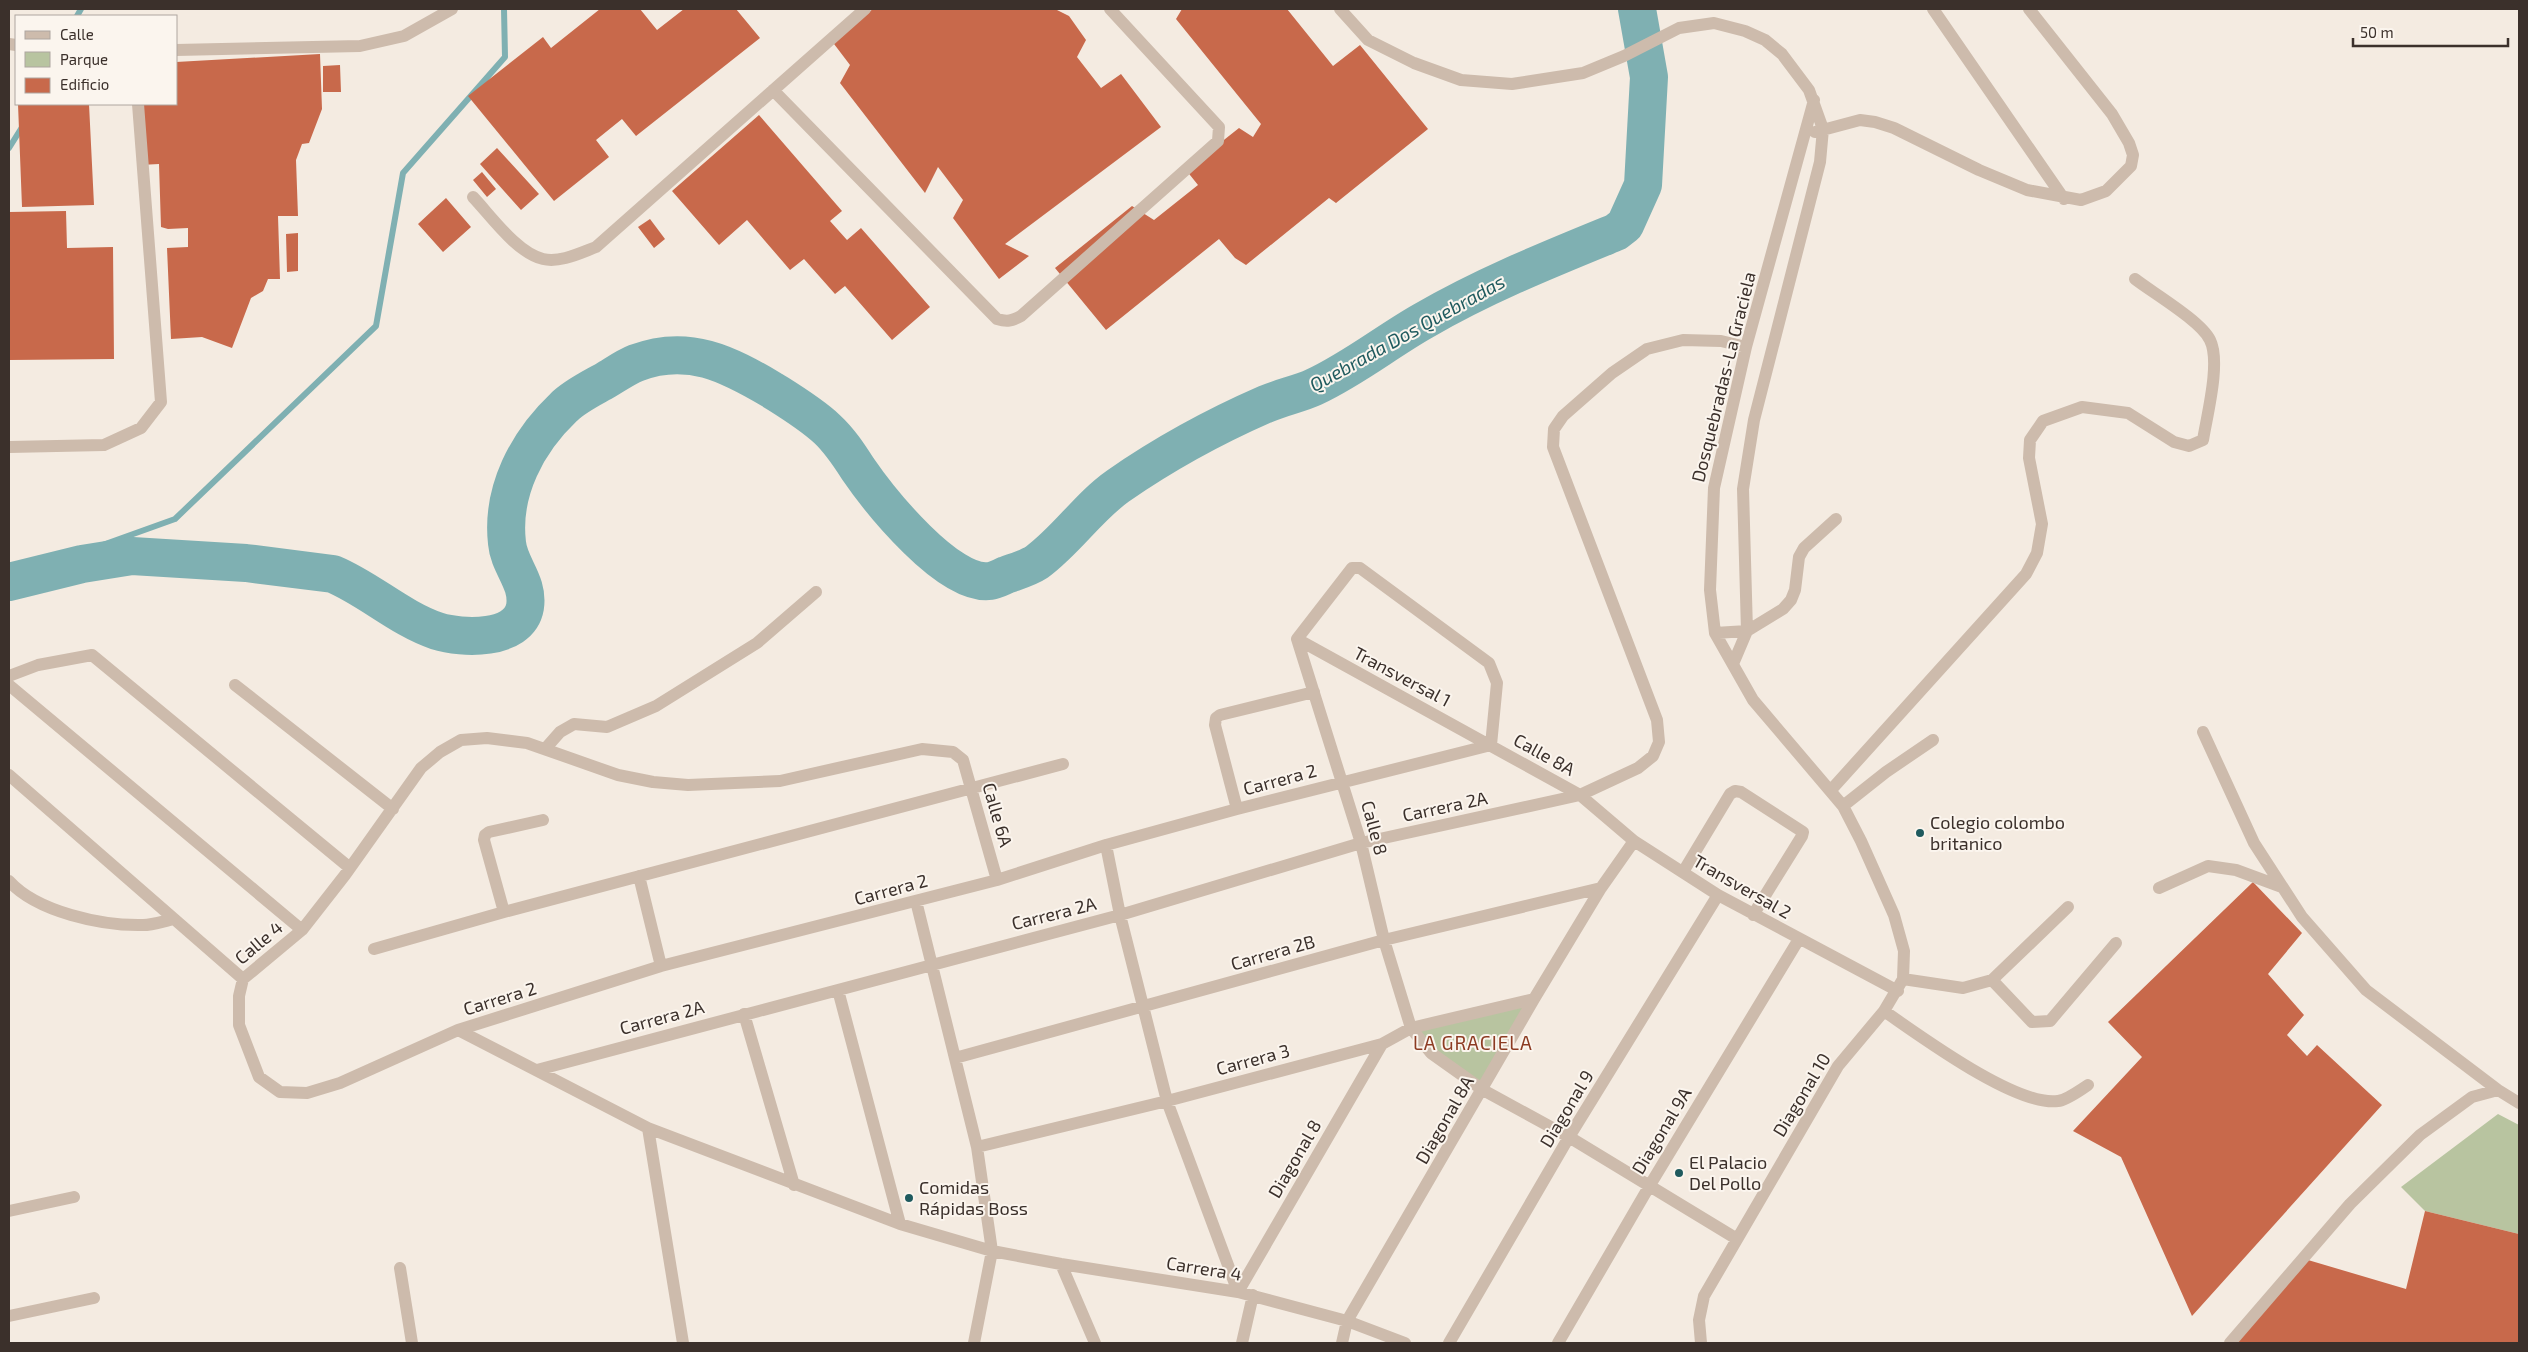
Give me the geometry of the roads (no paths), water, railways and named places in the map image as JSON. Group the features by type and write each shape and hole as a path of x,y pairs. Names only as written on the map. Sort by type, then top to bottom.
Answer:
{"street":[{"path":"178,50 360,46 404,36 452,9"},
{"path":"472,197 522,249 543,259 560,259 596,247 865,9"},
{"path":"773,90 997,319 1005,322 1013,320 1028,310 1218,141 1220,137 1219,127 1110,9"},
{"path":"1340,9 1368,40 1414,64 1461,80 1521,82 1583,73 1624,56 1679,28 1714,22 1745,31 1765,40 1782,54 1804,82 1814,100 1823,129 1820,162 1754,420 1742,489 1747,631 1733,664"},
{"path":"1933,9 2064,199"},
{"path":"1806,136 1823,129 1860,120 1874,122 1894,128 1979,170 2027,190 2064,199 2081,200 2106,192 2131,166 2133,155 2129,143 2112,114 2029,9"},
{"name":"Dosquebradas-La Graciela","path":"1814,100 1806,136 1746,347 1714,488 1710,590 1715,633 1753,700 1843,806 1894,915 1904,952 1900,985"},
{"path":"9,447 104,444 141,428 161,402 138,105"},
{"path":"1831,790 2026,574 2037,553 2042,524 2029,458 2030,440 2043,421 2082,407 2128,413 2174,442 2189,446 2202,440 2214,359 2210,340 2198,325 2135,279"},
{"name":"Carrera 2A","path":"537,1070 932,963 1120,915 1361,844 1580,795 1638,768 1653,756 1659,742 1657,720 1553,447 1554,429 1579,401 1647,349 1683,340 1722,341 1746,347"},
{"path":"1715,633 1747,631 1783,609 1791,600 1795,590 1799,557 1804,548 1836,519"},
{"path":"1297,639 1352,568 1360,568 1489,663 1497,683 1491,745"},
{"path":"545,749 560,732 574,724 607,727 656,706 758,643 816,592"},
{"name":"Calle 8","path":"1297,639 1361,844 1384,940 1411,1028"},
{"name":"Transversal 1","path":"1297,639 1491,745"},
{"path":"9,676 38,665 92,655 350,868"},
{"path":"9,685 302,930"},
{"path":"235,685 392,810"},
{"path":"1237,809 1215,725 1216,718 1220,715 1314,692"},
{"path":"2203,732 2254,843 2302,917 2366,990 2498,1090 2519,1103"},
{"name":"Calle 4","path":"307,1092 280,1092 258,1077 239,1025 239,996 243,979 302,930 350,868 421,768 440,752 461,740 487,738 526,743 618,775 653,782 688,785 780,781 922,749 952,752 963,760"},
{"path":"1843,806 1886,772 1933,740"},
{"name":"Calle 8A","path":"1491,745 1580,795"},
{"name":"Carrera 2","path":"307,1092 340,1083 458,1030 661,966 997,880 1106,845 1342,781 1491,745"},
{"name":"Calle 6A","path":"963,760 997,880"},
{"path":"374,949 504,912 1064,764"},
{"path":"9,775 243,979"},
{"path":"1683,872 1730,794 1735,791 1741,792 1803,832 1753,915"},
{"name":"Transversal 2","path":"1580,795 1634,841 1718,895 1798,939 1900,985 1963,988 1992,980"},
{"path":"504,912 484,840 485,835 489,832 543,820"},
{"name":"Diagonal 8A","path":"1342,1343 1348,1322 1534,999 1601,888 1634,841"},
{"path":"1106,845 1120,915 1167,1101 1238,1292"},
{"path":"2159,888 2208,866 2236,870 2282,887"},
{"path":"639,876 661,966"},
{"path":"9,881 26,896 47,907 85,919 144,925 174,919"},
{"name":"Carrera 2B","path":"955,1058 1145,1008 1384,940 1601,888"},
{"name":"Diagonal 9","path":"1449,1343 1569,1137 1718,895"},
{"path":"916,901 977,1147 992,1251 974,1343"},
{"path":"2068,907 1992,980 2032,1022 2050,1021 2116,943"},
{"name":"Diagonal 9A","path":"1558,1343 1650,1185 1798,939"},
{"name":"Diagonal 10","path":"1701,1343 1699,1320 1704,1296 1838,1066 1884,1011 1900,985"},
{"path":"838,990 900,1224"},
{"name":"Carrera 3","path":"977,1147 1167,1101 1382,1044 1411,1028 1534,999"},
{"path":"1884,1011 1957,1062 2032,1098 2059,1101 2088,1085"},
{"path":"744,1014 794,1185"},
{"path":"1411,1028 1431,1053 1483,1090 1569,1137 1737,1239"},
{"name":"Carrera 4","path":"458,1030 648,1128 900,1224 992,1251 1238,1292 1348,1322 1404,1343"},
{"name":"Diagonal 8","path":"1238,1292 1382,1044"},
{"path":"2230,1343 2350,1204 2420,1135 2472,1097 2498,1090"},
{"path":"648,1128 683,1343"},
{"path":"9,1211 74,1197"},
{"path":"1061,1264 1095,1343"},
{"path":"400,1268 412,1343"},
{"path":"1242,1343 1252,1296"},
{"path":"9,1316 94,1298"}],"waterway":[{"path":"78,15 81,9"},
{"path":"82,564 97,547 175,519 376,326 403,173 505,57 504,9"},
{"name":"Quebrada Dos Quebradas","path":"9,582 82,564 132,556 246,563 333,574 359,587 410,619 448,634 474,636 501,632 521,618 525,607 522,582 511,559 507,543 506,524 513,486 528,452 551,421 568,403 578,396 636,363 655,357 673,355 707,359 723,365 756,381 808,413 836,438 882,501 936,557 955,571 973,579 994,580 1037,562 1058,544 1107,494 1154,462 1190,441 1266,404 1314,387 1342,372 1409,329 1446,308 1518,273 1616,232 1625,225 1643,185 1649,77 1637,9"},
{"path":"9,148 24,124"}],"place":[{"name":"Colegio colombo britanico","path":"1920,833"},
{"name":"El Palacio Del Pollo","path":"1679,1173"},
{"name":"Comidas Rápidas Boss","path":"909,1198"}],"district":[{"name":"LA GRACIELA","path":"1473,1043"}]}
